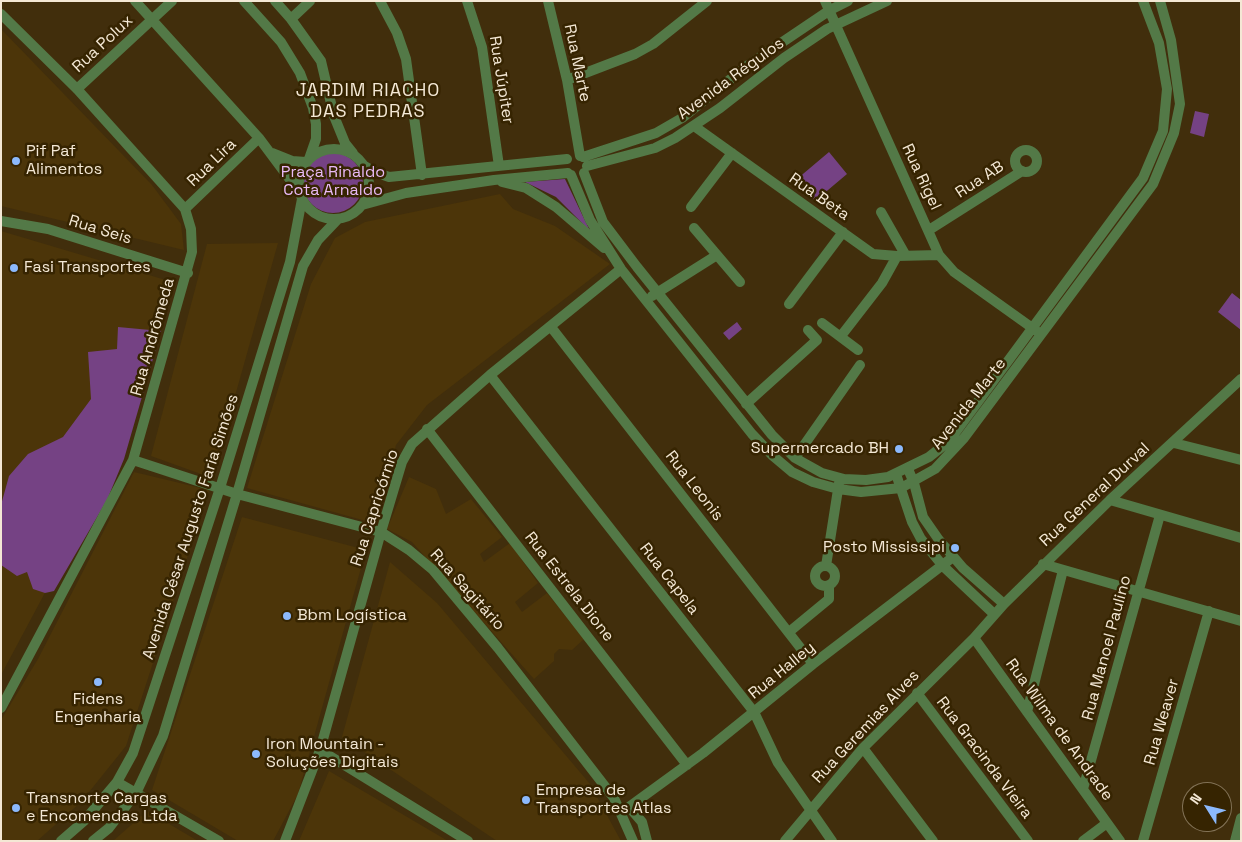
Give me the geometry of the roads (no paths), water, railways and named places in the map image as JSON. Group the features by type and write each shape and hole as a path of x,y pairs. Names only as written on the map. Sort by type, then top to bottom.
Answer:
{"street":[{"path":"134,1 272,153 308,208 317,215 338,219 355,211 362,205 406,193 494,180 570,174 578,176 579,161"},
{"name":"Rua Polux","path":"77,89 172,1"},
{"path":"244,1 281,42 300,73 313,108 316,139 298,182 301,196"},
{"path":"275,1 291,19 321,60 339,132 363,165 369,185 362,205"},
{"path":"291,19 310,1"},
{"path":"380,1 397,33 406,59 422,175"},
{"name":"Rua Júpiter","path":"467,1 482,47 499,166"},
{"path":"549,3 560,1"},
{"path":"567,80 617,62 641,50 706,1"},
{"name":"Avenida Régulos","path":"579,161 656,133 682,118 747,66 828,6 848,1"},
{"name":"Avenida Régulos","path":"363,165 389,177 499,166 579,161 655,148 694,126 784,58 836,24 887,1"},
{"name":"Avenida Marte","path":"1143,1 1159,43 1167,89 1165,121 1151,162 1134,192 1037,332 964,438 935,469 901,488 861,492 838,489 813,482 792,472 774,456 752,434 620,269 590,220 565,166 579,161 603,222 746,404 772,435 795,458 822,474 840,478 866,480 896,474 929,457 949,441 1037,332 1143,198 1159,172 1178,120 1180,104 1171,40 1160,1"},
{"name":"Rua Marte","path":"549,3 567,80 579,161"},
{"name":"Rua Rigel","path":"828,6 939,255 954,272 1037,332"},
{"name":"Rua Andrômeda","path":"1,14 77,89 185,210 191,229 192,252 188,273 133,460 1,708"},
{"path":"1159,43 1171,40"},
{"name":"Rua Beta","path":"694,126 873,254 901,256 939,255"},
{"name":"Rua Lira","path":"185,210 259,138"},
{"path":"272,153 292,161 308,160 317,153 336,149 355,156"},
{"path":"691,207 732,153"},
{"name":"Rua AB","path":"929,230 1022,171"},
{"path":"494,180 526,188 549,202 611,254"},
{"path":"1134,192 1143,198"},
{"name":"Avenida César Augusto Faria Simões","path":"61,841 84,821 117,782 133,753 220,488 290,262 301,196"},
{"path":"841,336 901,256 881,212"},
{"name":"Avenida César Augusto Faria Simões","path":"93,841 109,828 136,794 163,736 237,494 303,266 318,240 338,219"},
{"name":"Rua Seis","path":"1,221 48,229 188,273"},
{"path":"694,228 740,282"},
{"path":"788,304 843,232"},
{"path":"646,301 657,292 717,255"},
{"name":"Rua Capricórnio","path":"285,841 320,750 402,462 412,444 490,375 620,269"},
{"path":"822,323 858,350"},
{"name":"Rua Leonis","path":"551,326 813,664"},
{"path":"746,404 817,340 808,330"},
{"path":"795,458 860,365"},
{"name":"Rua Capela","path":"490,375 754,712 778,763 832,841"},
{"name":"Rua General Durval","path":"974,638 994,614 1043,564 1241,379"},
{"name":"Rua Estrela Dione","path":"427,429 687,765"},
{"path":"1174,443 1241,460"},
{"name":"Rua Sagitário","path":"133,460 237,494 381,532 409,550 433,570 498,648 614,798 626,810 633,841"},
{"path":"908,469 914,482 916,496 923,517 953,557 1004,604"},
{"path":"896,474 912,522 921,538 943,566 994,614"},
{"path":"826,566 840,478"},
{"path":"1110,500 1241,538"},
{"name":"Rua Manoel Paulino","path":"1083,790 1160,515"},
{"name":"Rua Halley","path":"626,810 687,765 813,664 953,557"},
{"path":"1043,564 1241,621"},
{"path":"826,566 832,568 835,573 834,582 828,586 819,584 815,576 817,570 826,566"},
{"path":"1028,712 1062,570"},
{"path":"789,632 829,599 828,586"},
{"name":"Rua Weaver","path":"1143,841 1209,611"},
{"name":"Rua Wilma de Andrade","path":"974,638 1120,841"},
{"name":"Rua Geremias Alves","path":"785,841 809,810 863,748 974,638"},
{"name":"Rua Gracinda Vieira","path":"917,693 1028,841"},
{"path":"863,748 933,841"},
{"path":"320,750 468,841"},
{"path":"117,782 219,841"},
{"path":"626,810 642,822 647,841"},
{"path":"1234,841 1241,818"},
{"path":"1083,841 1107,823"}],"place":[{"name":"Pif Paf Alimentos","path":"16,161"},
{"name":"Fasi Transportes","path":"14,268"},
{"name":"Supermercado BH","path":"899,449"},
{"name":"Posto Mississipi","path":"955,548"},
{"name":"Bbm Logística","path":"287,616"},
{"name":"Fidens Engenharia","path":"98,682"},
{"name":"Iron Mountain - Soluções Digitais","path":"256,754"},
{"name":"Empresa de Transportes Atlas","path":"526,800"},
{"name":"Transnorte Cargas e Encomendas Ltda","path":"16,808"}],"district":[{"name":"JARDIM RIACHO DAS PEDRAS","path":"368,101"}],"park label":[{"name":"Praça Rinaldo Cota Arnaldo","path":"333,182"}]}
